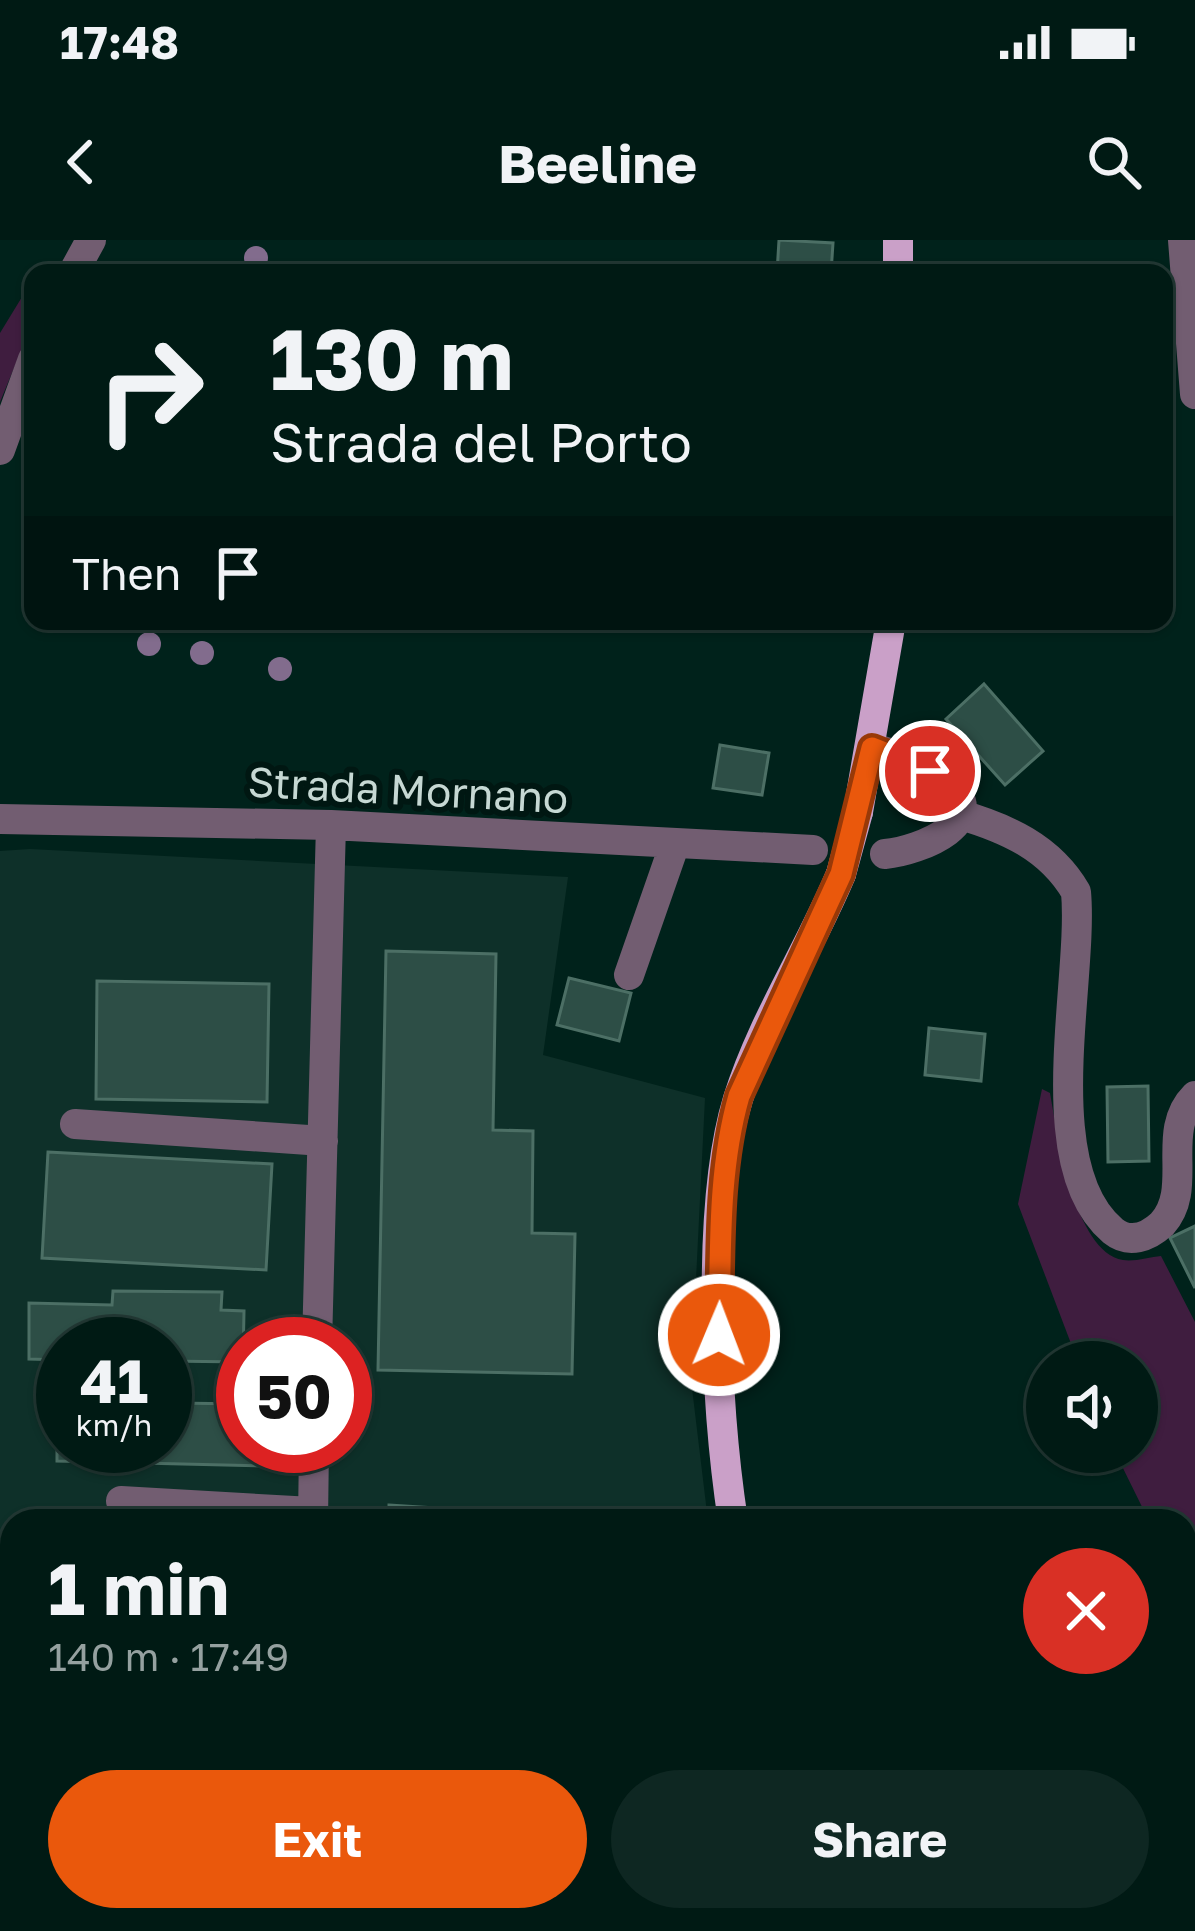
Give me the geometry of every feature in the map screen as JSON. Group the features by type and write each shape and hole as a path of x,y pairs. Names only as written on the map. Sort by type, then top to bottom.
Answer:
{"main road":[{"path":"732,1509 719,1335 730,1129 751,1065 841,874 872,748 890,630"}],"street":[{"path":"1183,240 1195,394"},
{"path":"0,450 24,383"},
{"path":"872,748 945,780 955,793 958,814 941,839 885,854"},
{"path":"958,814 1035,845 1066,874 1076,892 1069,1104 1078,1173 1100,1219 1119,1236 1138,1239 1161,1225 1176,1205 1177,1126 1195,1096"},
{"name":"Strada Mornano","path":"0,819 331,825 812,850"},
{"path":"318,1317 331,825"},
{"path":"629,974 674,846"},
{"path":"74,1124 323,1141"},
{"path":"313,1509 314,1473"},
{"path":"121,1501 223,1509"}],"shaded area":[{"path":"24,294 24,344 0,402 0,333"},
{"path":"0,851 568,877 543,1055 705,1098 691,1380 707,1509 0,1509"},
{"path":"1042,1089 1050,1093 1071,1188 1092,1236 1106,1252 1123,1260 1161,1256 1195,1322 1195,1509 1143,1509 1125,1473 1158,1473 1158,1341 1070,1341 1018,1204"}],"building":[{"path":"779,240 833,243 832,264 778,264"},
{"path":"984,684 1043,751 1005,785 946,719"},
{"path":"720,745 769,753 762,795 713,788"},
{"path":"386,951 496,954 493,1130 533,1131 532,1233 575,1234 572,1374 378,1370"},
{"path":"569,978 631,993 619,1041 557,1025"},
{"path":"97,981 269,984 267,1102 96,1099"},
{"path":"929,1028 985,1034 981,1081 925,1075"},
{"path":"1148,1086 1149,1161 1108,1162 1107,1087"},
{"path":"48,1152 272,1164 266,1270 42,1258"},
{"path":"1195,1226 1195,1288 1170,1238"},
{"path":"113,1291 222,1292 221,1310 244,1311 244,1317 216,1317 216,1362 192,1361 192,1317 36,1317 36,1359 29,1359 29,1303 112,1305"},
{"path":"192,1403 216,1404 216,1465 192,1464"},
{"path":"389,1505 451,1509 389,1509"}],"route":[{"path":"719,1335 722,1211 730,1129 739,1096 841,874 872,748 930,771"}]}
